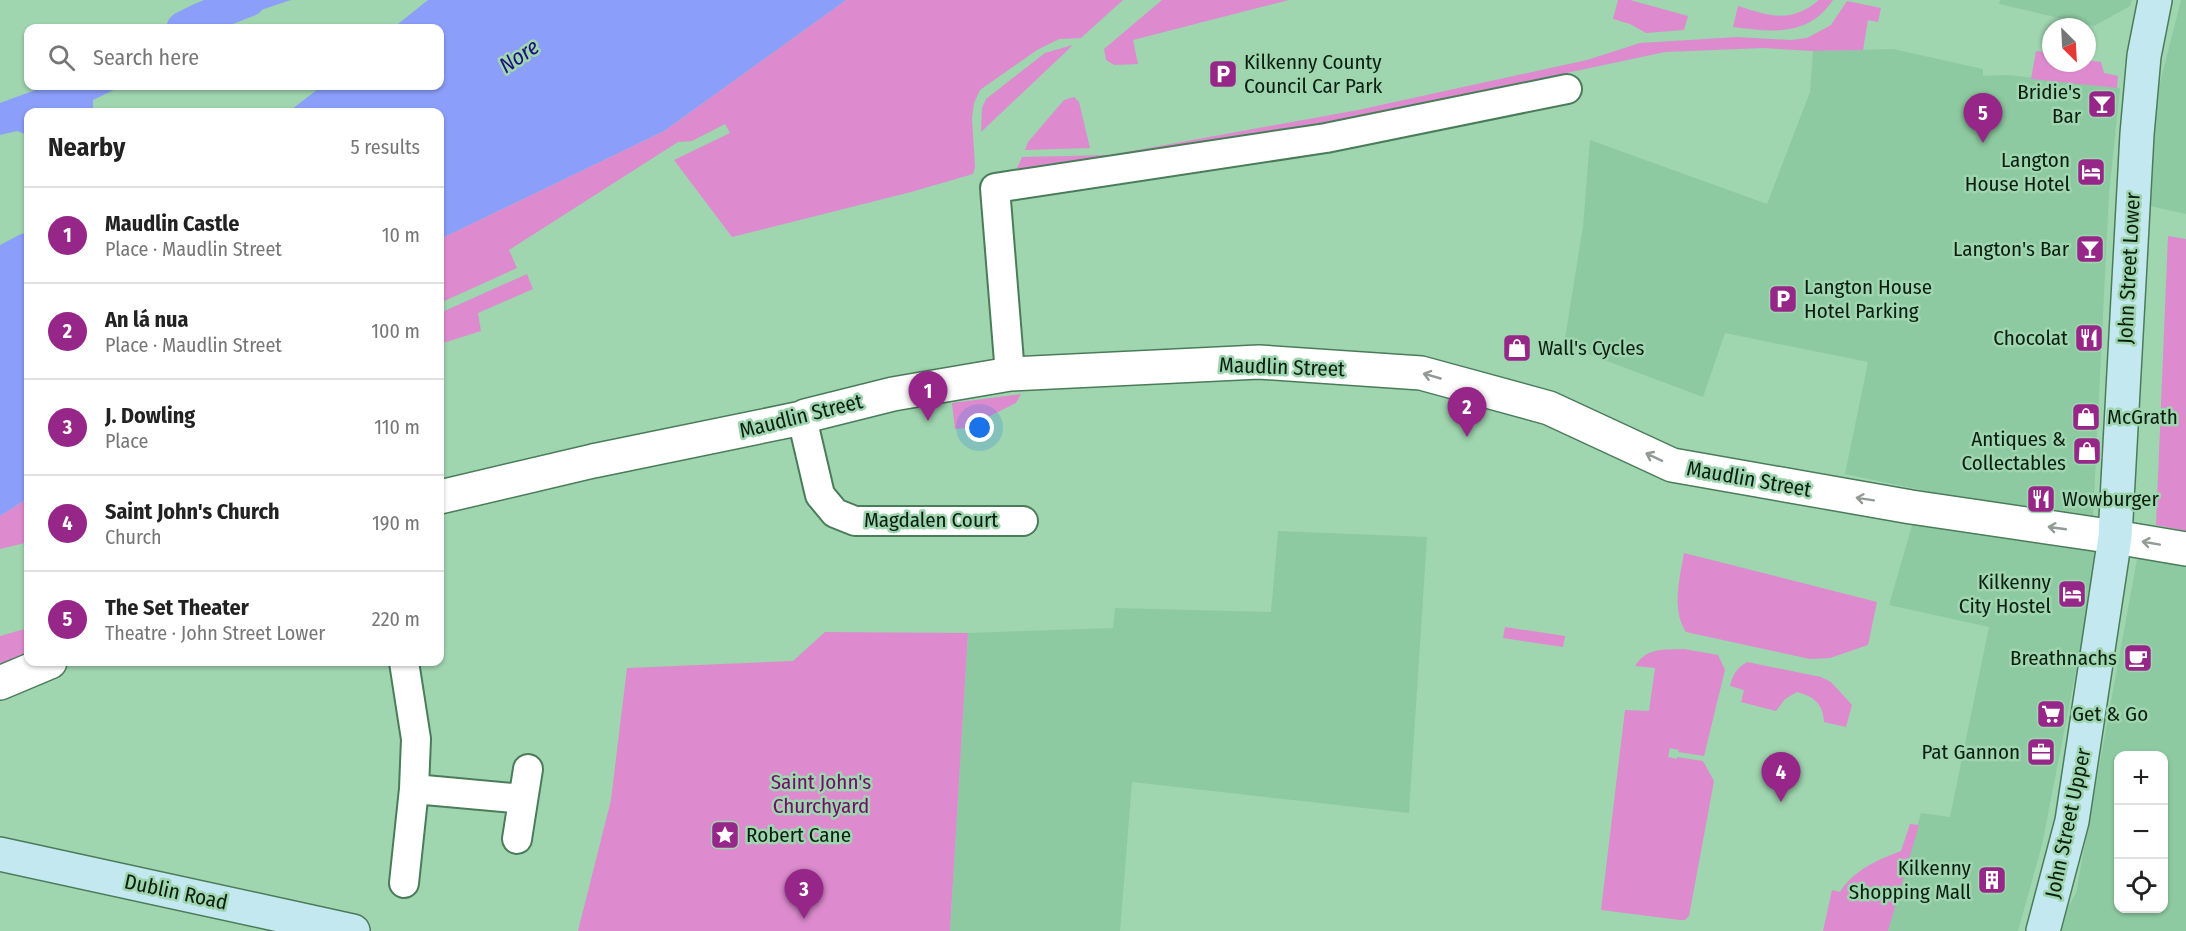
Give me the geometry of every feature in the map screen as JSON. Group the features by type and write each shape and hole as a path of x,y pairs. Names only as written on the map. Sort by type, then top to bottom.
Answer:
{"main road":[{"name":"John Street Lower","path":"2115,537 2137,134 2144,56 2155,0"},
{"name":"John Street Upper","path":"2043,931 2072,821 2115,537"},
{"name":"Dublin Road","path":"0,854 353,931"}],"street":[{"path":"1010,374 995,188 1326,138 1567,89"},
{"name":"Maudlin Street","path":"444,496 593,461 802,418 893,394 1010,374 1258,362 1421,373 1549,408 1672,465 1911,507 2186,549"},
{"name":"Magdalen Court","path":"802,418 820,495 835,513 855,521 1023,520"},
{"path":"0,683 40,666"},
{"path":"404,883 414,789 416,739 405,666"},
{"path":"517,838 528,769"},
{"path":"414,789 523,799"}],"shaded area":[{"path":"2000,0 2132,0 2130,6 2096,25 2096,18 2059,18 1999,4"},
{"path":"2181,0 2186,0 2186,214 2150,206 2157,95"},
{"path":"1893,49 1983,69 1983,76 2008,75 2120,88 2109,194 2093,517 2012,509 1845,474 1868,362 1725,333 1703,397 1564,345 1583,226 1590,140 1767,204 1810,92 1813,51"},
{"path":"1915,515 2100,547 2042,845 2018,931 1888,931 1921,813 1950,817 1989,627 1889,605"},
{"path":"1278,531 1427,537 1409,813 1132,782 1120,931 950,931 968,633 1113,628 1115,608 1271,612"},
{"path":"2140,543 2186,556 2186,931 2062,931 2068,907 2076,893"}],"green space":[{"path":"846,0 1123,0 1081,38 1059,39 1037,50 980,90 974,103 972,118 975,167 973,174 732,237 674,160 730,133 725,124 692,141 678,142 509,250 517,268 444,301 444,237 664,131"},
{"path":"1162,0 1289,0 1133,40 1138,64 1114,65 1106,60 1104,49"},
{"path":"1618,0 1630,0 1688,16 1684,30 1646,33 1630,24 1613,19"},
{"path":"1819,0 1833,0 1812,21 1801,26 1775,30 1733,27 1738,6 1780,16 1809,8"},
{"path":"1847,1 1881,8 1878,22 1868,20 1863,50 1813,51 1763,48 1665,52 1365,116 1013,177 1022,157 1110,155 1358,110 1587,60 1640,43 1737,37 1790,40 1807,38 1831,25"},
{"path":"1073,45 981,132 982,108 986,99 1045,53"},
{"path":"2036,51 2042,52 2042,72 2096,72 2096,61 2101,62 2104,73 2118,76 2117,88 2031,79"},
{"path":"1074,97 1079,102 1090,148 1025,150 1028,142 1064,100"},
{"path":"2168,236 2186,239 2186,531 2156,525"},
{"path":"527,274 533,289 478,313 481,331 444,343 444,311"},
{"path":"1021,394 1016,403 966,428 955,429 952,403"},
{"path":"24,501 24,543 0,549 0,516"},
{"path":"1684,553 1877,602 1868,645 1830,658 1810,659 1686,632 1681,623 1678,603"},
{"path":"1505,627 1565,636 1563,647 1503,638"},
{"path":"24,629 24,655 0,664 0,636"},
{"name":"Saint John's Churchyard","path":"825,632 968,633 950,931 578,931 611,800 627,668 793,661"},
{"path":"1684,649 1718,655 1725,670 1704,756 1678,752 1679,750 1670,748 1668,757 1703,761 1714,781 1689,916 1685,920 1680,920 1601,910 1625,710 1649,711 1655,668 1635,666 1645,655 1656,651"},
{"path":"1747,662 1821,677 1831,682 1852,705 1846,727 1824,722 1822,710 1817,702 1797,692 1785,699 1776,711 1741,702 1744,690 1730,686 1736,672"},
{"path":"1910,824 1919,825 1888,931 1823,931 1832,890 1840,892 1859,872 1901,851"}],"water":[{"path":"255,0 291,0 258,11"},
{"name":"Nore","path":"428,0 846,0 664,131 444,237 444,108 293,108 317,90 444,90 444,24 398,24"},
{"path":"35,90 114,90 93,100 93,108 24,108 24,134 17,131 0,135 0,103"},
{"path":"24,234 24,501 0,516 0,245"}],"waterway":[{"path":"191,24 249,0"}],"place":[{"name":"Kilkenny County Council Car Park","path":"1223,74"},
{"name":"Bridie's Bar","path":"2102,104"},
{"name":"The Set Theater","path":"1983,143"},
{"name":"Langton House Hotel","path":"2091,172"},
{"name":"Langton's Bar","path":"2090,249"},
{"name":"Langton House Hotel Parking","path":"1783,299"},
{"name":"Chocolat","path":"2089,338"},
{"name":"Wall's Cycles","path":"1517,348"},
{"name":"McGrath","path":"2086,417"},
{"name":"Maudlin Castle","path":"928,421"},
{"name":"An lá nua","path":"1467,437"},
{"name":"Antiques & Collectables","path":"2087,451"},
{"name":"Wowburger","path":"2041,499"},
{"name":"Kilkenny City Hostel","path":"2072,594"},
{"name":"Breathnachs","path":"2138,658"},
{"name":"Get & Go","path":"2051,714"},
{"name":"Pat Gannon","path":"2041,752"},
{"name":"Saint John's Church","path":"1781,802"},
{"name":"Robert Cane","path":"725,835"},
{"name":"Kilkenny Shopping Mall","path":"1992,880"},
{"name":"J. Dowling","path":"804,919"}]}
